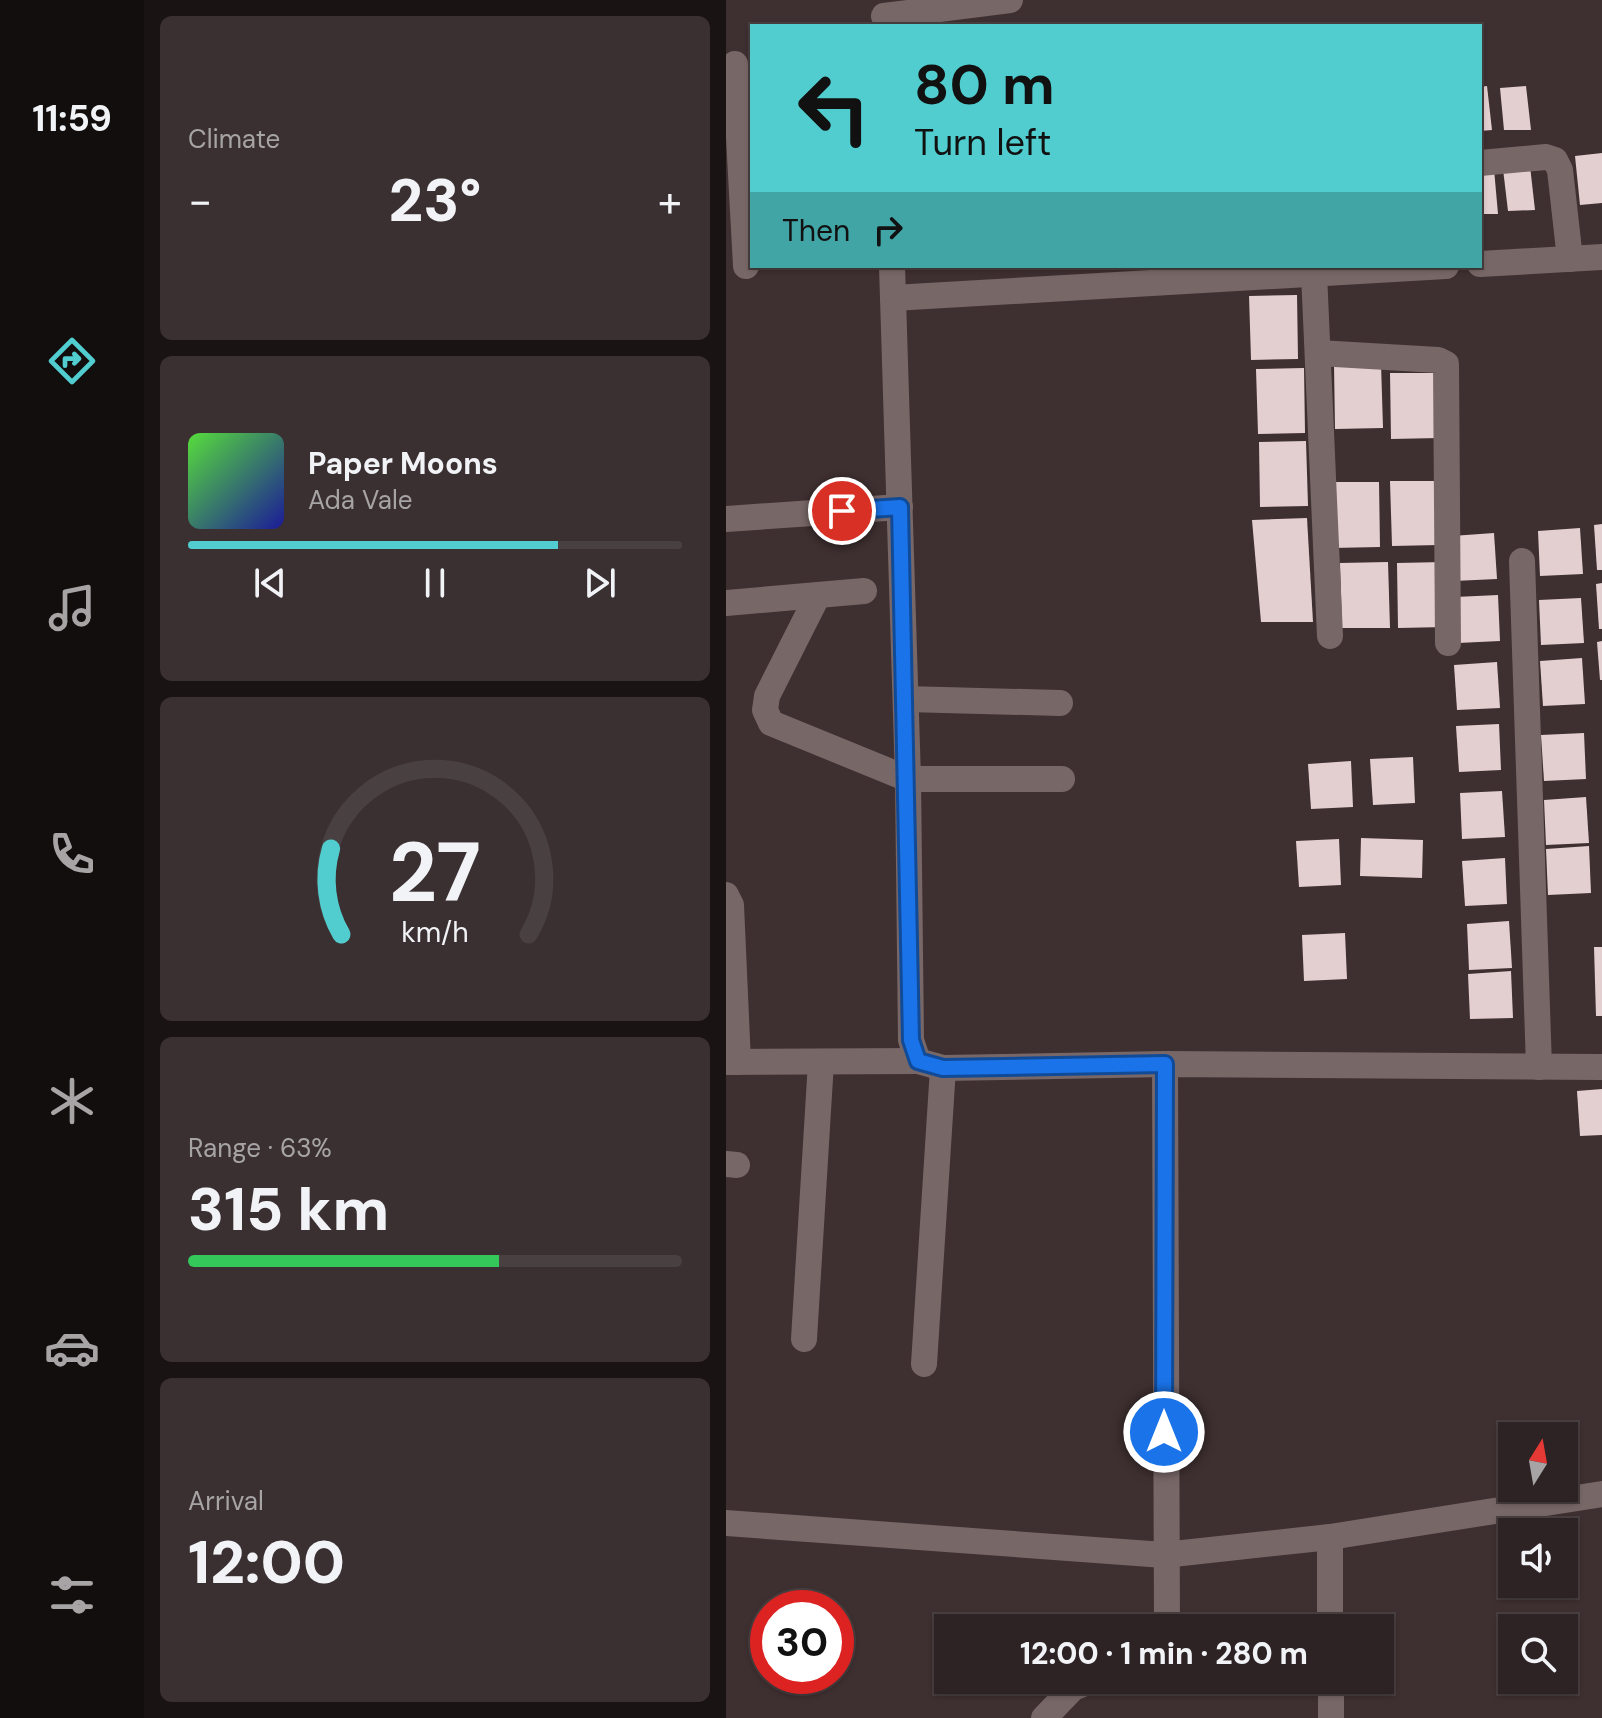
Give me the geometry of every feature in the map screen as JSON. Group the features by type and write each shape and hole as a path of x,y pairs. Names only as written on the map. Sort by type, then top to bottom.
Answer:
{"street":[{"path":"884,14 1010,0"},
{"path":"738,62 746,172 746,266"},
{"path":"1482,163 1546,157 1555,160 1560,170 1570,259"},
{"path":"1482,264 1602,257"},
{"path":"892,268 908,779 911,1040 930,1065 924,1364"},
{"path":"893,298 1408,268"},
{"path":"1314,273 1330,636"},
{"path":"1318,353 1438,360 1446,364 1448,643"},
{"path":"726,519 900,507"},
{"path":"1522,561 1539,1067"},
{"path":"726,603 864,591"},
{"path":"818,595 767,696 765,710 771,723 908,779 1062,779"},
{"path":"906,699 1060,703"},
{"path":"726,895 731,905 732,1062 1602,1067"},
{"path":"804,1339 821,1062"},
{"path":"1165,1064 1166,1614"},
{"path":"726,1523 1164,1555 1330,1537 1602,1494"},
{"path":"1330,1537 1330,1614"},
{"path":"1044,1718 1067,1694"},
{"path":"1331,1694 1331,1718"}],"building":[{"path":"1487,86 1492,130 1482,131 1482,87"},
{"path":"1526,86 1531,130 1504,130 1500,88"},
{"path":"1602,153 1602,203 1580,205 1575,156"},
{"path":"1530,166 1535,210 1508,211 1503,169"},
{"path":"1494,169 1498,214 1482,214 1482,171"},
{"path":"1297,295 1298,359 1251,360 1249,296"},
{"path":"1381,363 1383,428 1335,429 1334,364"},
{"path":"1304,368 1305,433 1258,434 1256,369"},
{"path":"1390,373 1438,373 1439,438 1391,439"},
{"path":"1306,441 1308,506 1260,507 1259,442"},
{"path":"1390,481 1438,481 1439,545 1392,546"},
{"path":"1331,482 1379,482 1380,547 1332,548"},
{"path":"1307,518 1313,622 1261,622 1252,520"},
{"path":"1602,524 1602,570 1597,570 1594,525"},
{"path":"1580,528 1583,574 1540,576 1538,531"},
{"path":"1494,533 1497,579 1454,581 1452,536"},
{"path":"1388,562 1390,628 1342,628 1340,563"},
{"path":"1444,562 1446,627 1398,628 1397,563"},
{"path":"1602,583 1602,629 1599,629 1596,584"},
{"path":"1498,595 1500,641 1458,643 1455,597"},
{"path":"1581,598 1584,643 1541,645 1539,600"},
{"path":"1602,641 1602,680 1600,680 1597,642"},
{"path":"1582,658 1585,704 1543,706 1540,661"},
{"path":"1497,662 1500,708 1457,710 1454,665"},
{"path":"1499,724 1501,770 1459,772 1456,726"},
{"path":"1584,733 1586,779 1544,781 1541,735"},
{"path":"1413,757 1415,803 1373,805 1370,759"},
{"path":"1351,761 1353,807 1311,809 1308,764"},
{"path":"1502,791 1505,837 1462,839 1460,793"},
{"path":"1586,797 1589,843 1546,845 1544,800"},
{"path":"1361,838 1423,840 1422,878 1360,876"},
{"path":"1339,839 1341,885 1299,887 1296,841"},
{"path":"1589,846 1591,893 1548,895 1546,849"},
{"path":"1505,858 1507,904 1465,906 1462,861"},
{"path":"1509,921 1512,968 1469,970 1467,924"},
{"path":"1345,933 1347,979 1304,981 1302,935"},
{"path":"1594,947 1602,947 1602,1016 1596,1016"},
{"path":"1511,971 1513,1018 1470,1019 1468,974"},
{"path":"1602,1089 1602,1135 1580,1136 1577,1091"}],"route":[{"path":"842,511 900,507 911,1040 918,1061 943,1068 1165,1064 1164,1432"}]}
